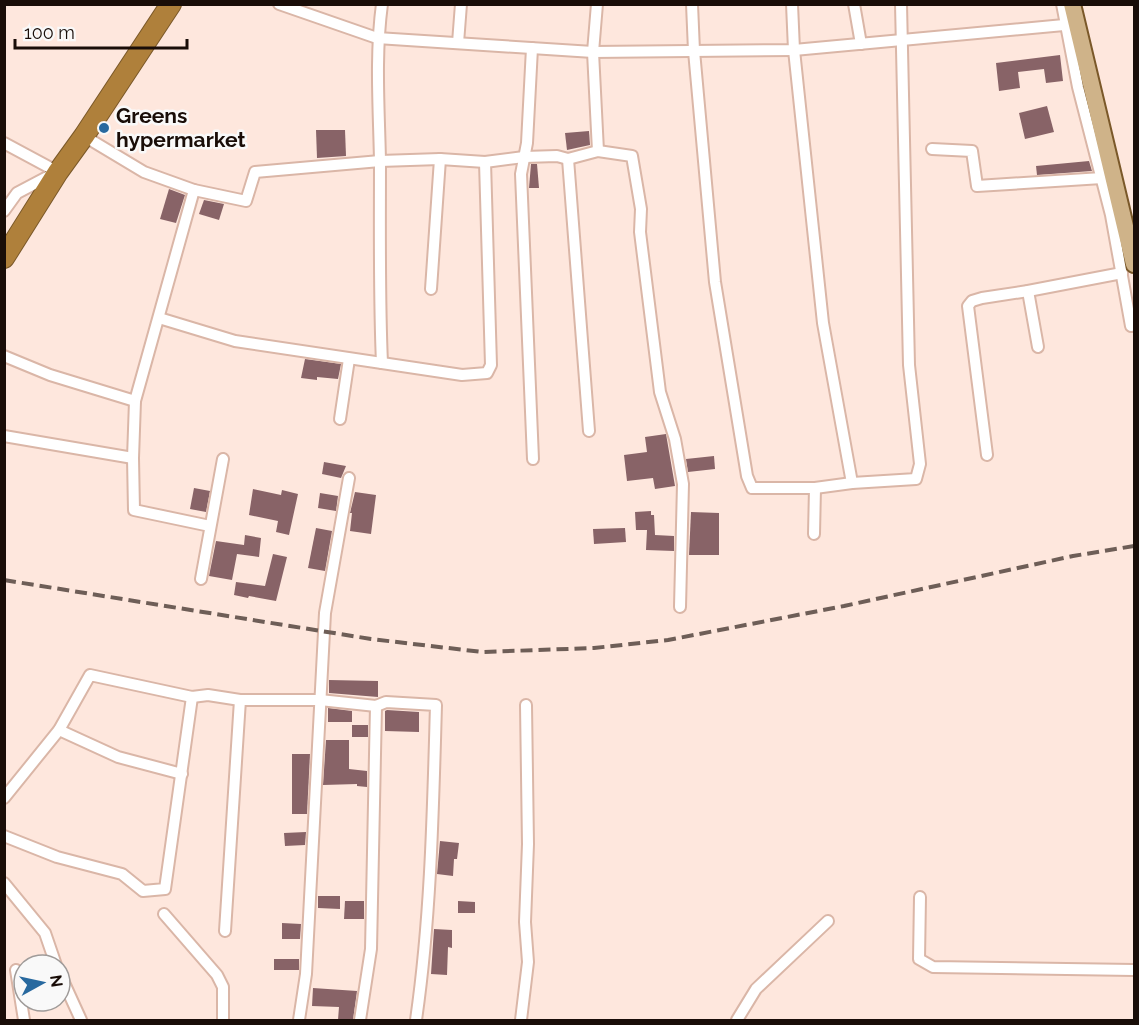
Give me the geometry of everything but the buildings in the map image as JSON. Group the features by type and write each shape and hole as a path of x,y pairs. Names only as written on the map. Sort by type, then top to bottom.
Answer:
{"highway":[{"path":"4,258 58,172 171,4"}],"main road":[{"path":"1072,4 1129,238 1128,268"}],"street":[{"path":"279,4 377,38 593,52 794,50 1064,25"},
{"path":"382,4 377,38 380,161 379,301 382,363"},
{"path":"458,43 461,4"},
{"path":"597,4 593,52 598,151"},
{"path":"692,4 694,51 715,282 747,476 752,488 815,488 916,479 920,464 909,365 901,4"},
{"path":"792,4 794,50 823,323 852,483"},
{"path":"854,4 861,44"},
{"path":"1062,4 1064,25 1111,215 1128,268 1131,326 1134,325"},
{"path":"532,48 527,143 521,174 533,459"},
{"path":"84,136 144,172 194,189 246,201 255,172 380,161 440,159 485,162 524,156 557,156 568,159 598,151 632,156 641,208 640,232 660,392 675,439 683,484 680,607"},
{"path":"4,143 58,172"},
{"path":"932,149 972,151 977,186 1102,178"},
{"path":"431,289 440,159"},
{"path":"568,159 589,431"},
{"path":"159,318 235,341 462,375 487,373 491,364 485,162"},
{"path":"4,211 17,193 58,172"},
{"path":"194,189 135,401 134,510 210,526"},
{"path":"987,456 968,306 972,301 981,298 1028,291 1128,268"},
{"path":"1028,291 1038,347"},
{"path":"4,356 50,375 135,401"},
{"path":"340,419 349,359"},
{"path":"4,436 133,458"},
{"path":"201,579 223,459"},
{"path":"299,1020 306,974 325,613 349,477"},
{"path":"814,534 815,488"},
{"path":"4,798 59,730 90,675 192,697 208,695 240,700 320,700 376,706 386,702 436,705 431,858 421,986 416,1020"},
{"path":"4,836 57,857 122,874 143,891 165,889 192,697"},
{"path":"225,931 240,700"},
{"path":"521,1020 528,962 525,922 528,844 526,705"},
{"path":"360,1020 371,949 376,706"},
{"path":"59,730 118,757 182,774"},
{"path":"4,883 45,933 52,953"},
{"path":"920,897 919,959 933,967 1134,970"},
{"path":"164,914 217,975 223,987 223,1020"},
{"path":"737,1020 756,988 828,921"},
{"path":"72,1004 81,1020"}],"railway":[{"path":"4,580 371,639 482,652 594,648 668,640 844,606 1073,556 1134,546"}],"place":[{"name":"Greens hypermarket","path":"104,128"}]}
